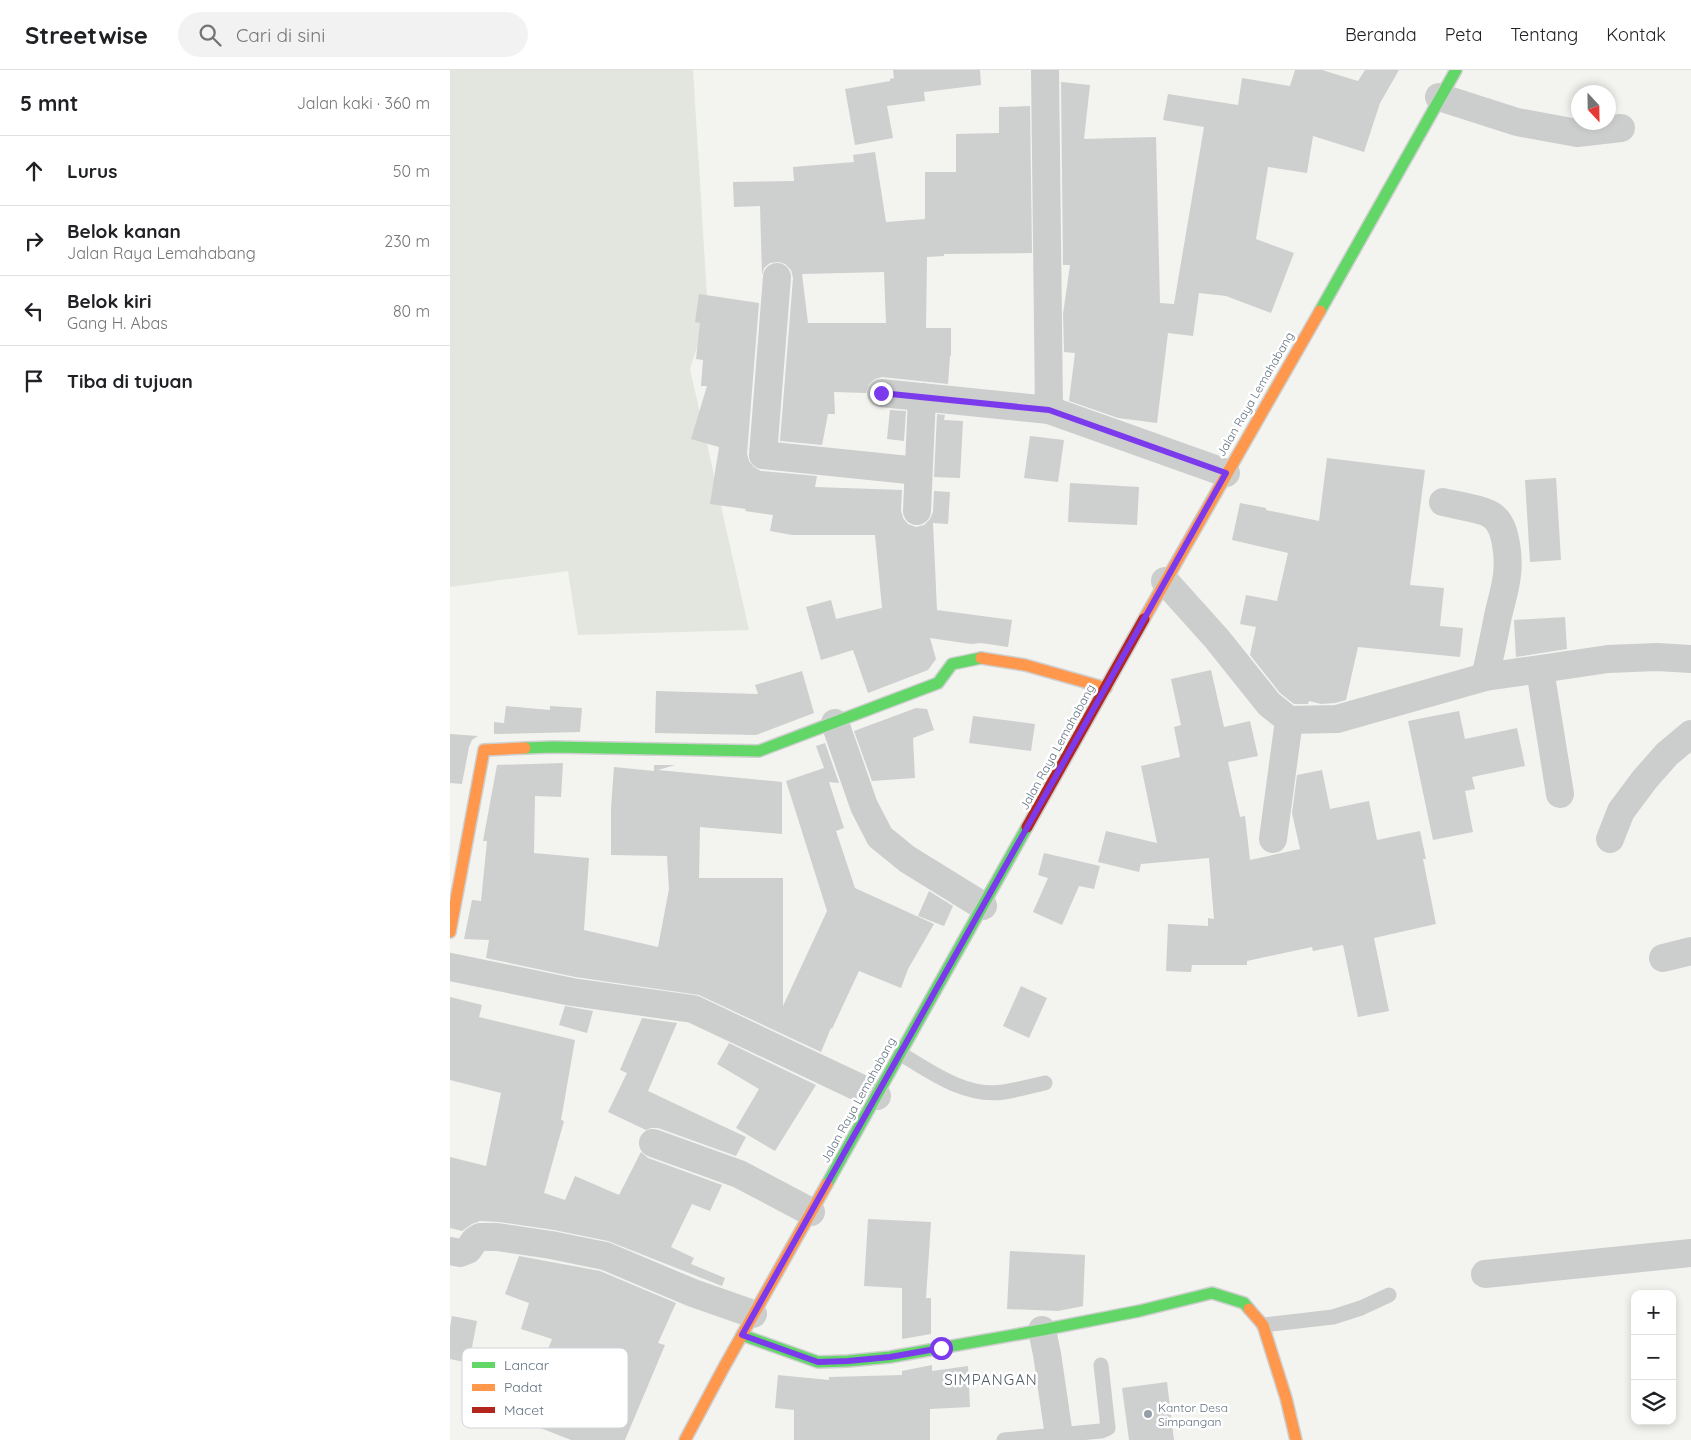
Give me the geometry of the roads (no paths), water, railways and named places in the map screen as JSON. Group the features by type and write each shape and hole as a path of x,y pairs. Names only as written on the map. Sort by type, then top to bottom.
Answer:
{"main road":[{"name":"Jalan Raya Lemahabang","path":"685,1440 748,1324 1226,473 1456,70"},
{"path":"450,932 484,750 553,747 759,751 938,683 952,664 979,658 1024,665 1106,688"},
{"path":"748,1324 818,1362 848,1361 890,1357 1042,1330 1139,1311 1212,1293 1244,1304 1264,1325 1286,1398 1296,1440"}],"street":[{"path":"1045,70 1049,410"},
{"path":"1439,97 1517,122 1576,133 1621,128"},
{"path":"777,277 763,455 918,471"},
{"path":"881,393 1049,410 1226,473"},
{"path":"917,511 922,397"},
{"path":"1443,502 1481,510 1493,515 1501,525 1505,535 1509,560 1506,585 1485,677"},
{"path":"1166,581 1217,639 1269,704 1289,720 1337,719 1485,677 1608,659 1657,657 1691,659"},
{"path":"1540,670 1560,794"},
{"path":"1273,838 1289,720"},
{"path":"835,723 864,806 880,837 907,859 983,906"},
{"path":"1610,839 1621,812 1645,779 1667,754 1691,734"},
{"path":"1663,958 1691,951"},
{"path":"450,967 572,992 693,1009 877,1096"},
{"path":"653,1143 738,1174 811,1212"},
{"path":"450,1251 460,1253 468,1250 474,1240 480,1237 497,1237 605,1256 693,1293 748,1324"},
{"path":"1485,1274 1691,1253"},
{"path":"1042,1330 1059,1438"}],"lane":[{"path":"900,1054 942,1079 977,1092 1002,1093 1045,1083"},
{"path":"1264,1325 1333,1317 1361,1308 1389,1295"},
{"path":"1004,1440 1059,1438 1101,1431 1108,1428 1101,1365"}],"place":[{"name":"Kantor Desa Simpangan","path":"1148,1414"}],"district":[{"name":"SIMPANGAN","path":"991,1379"}]}
